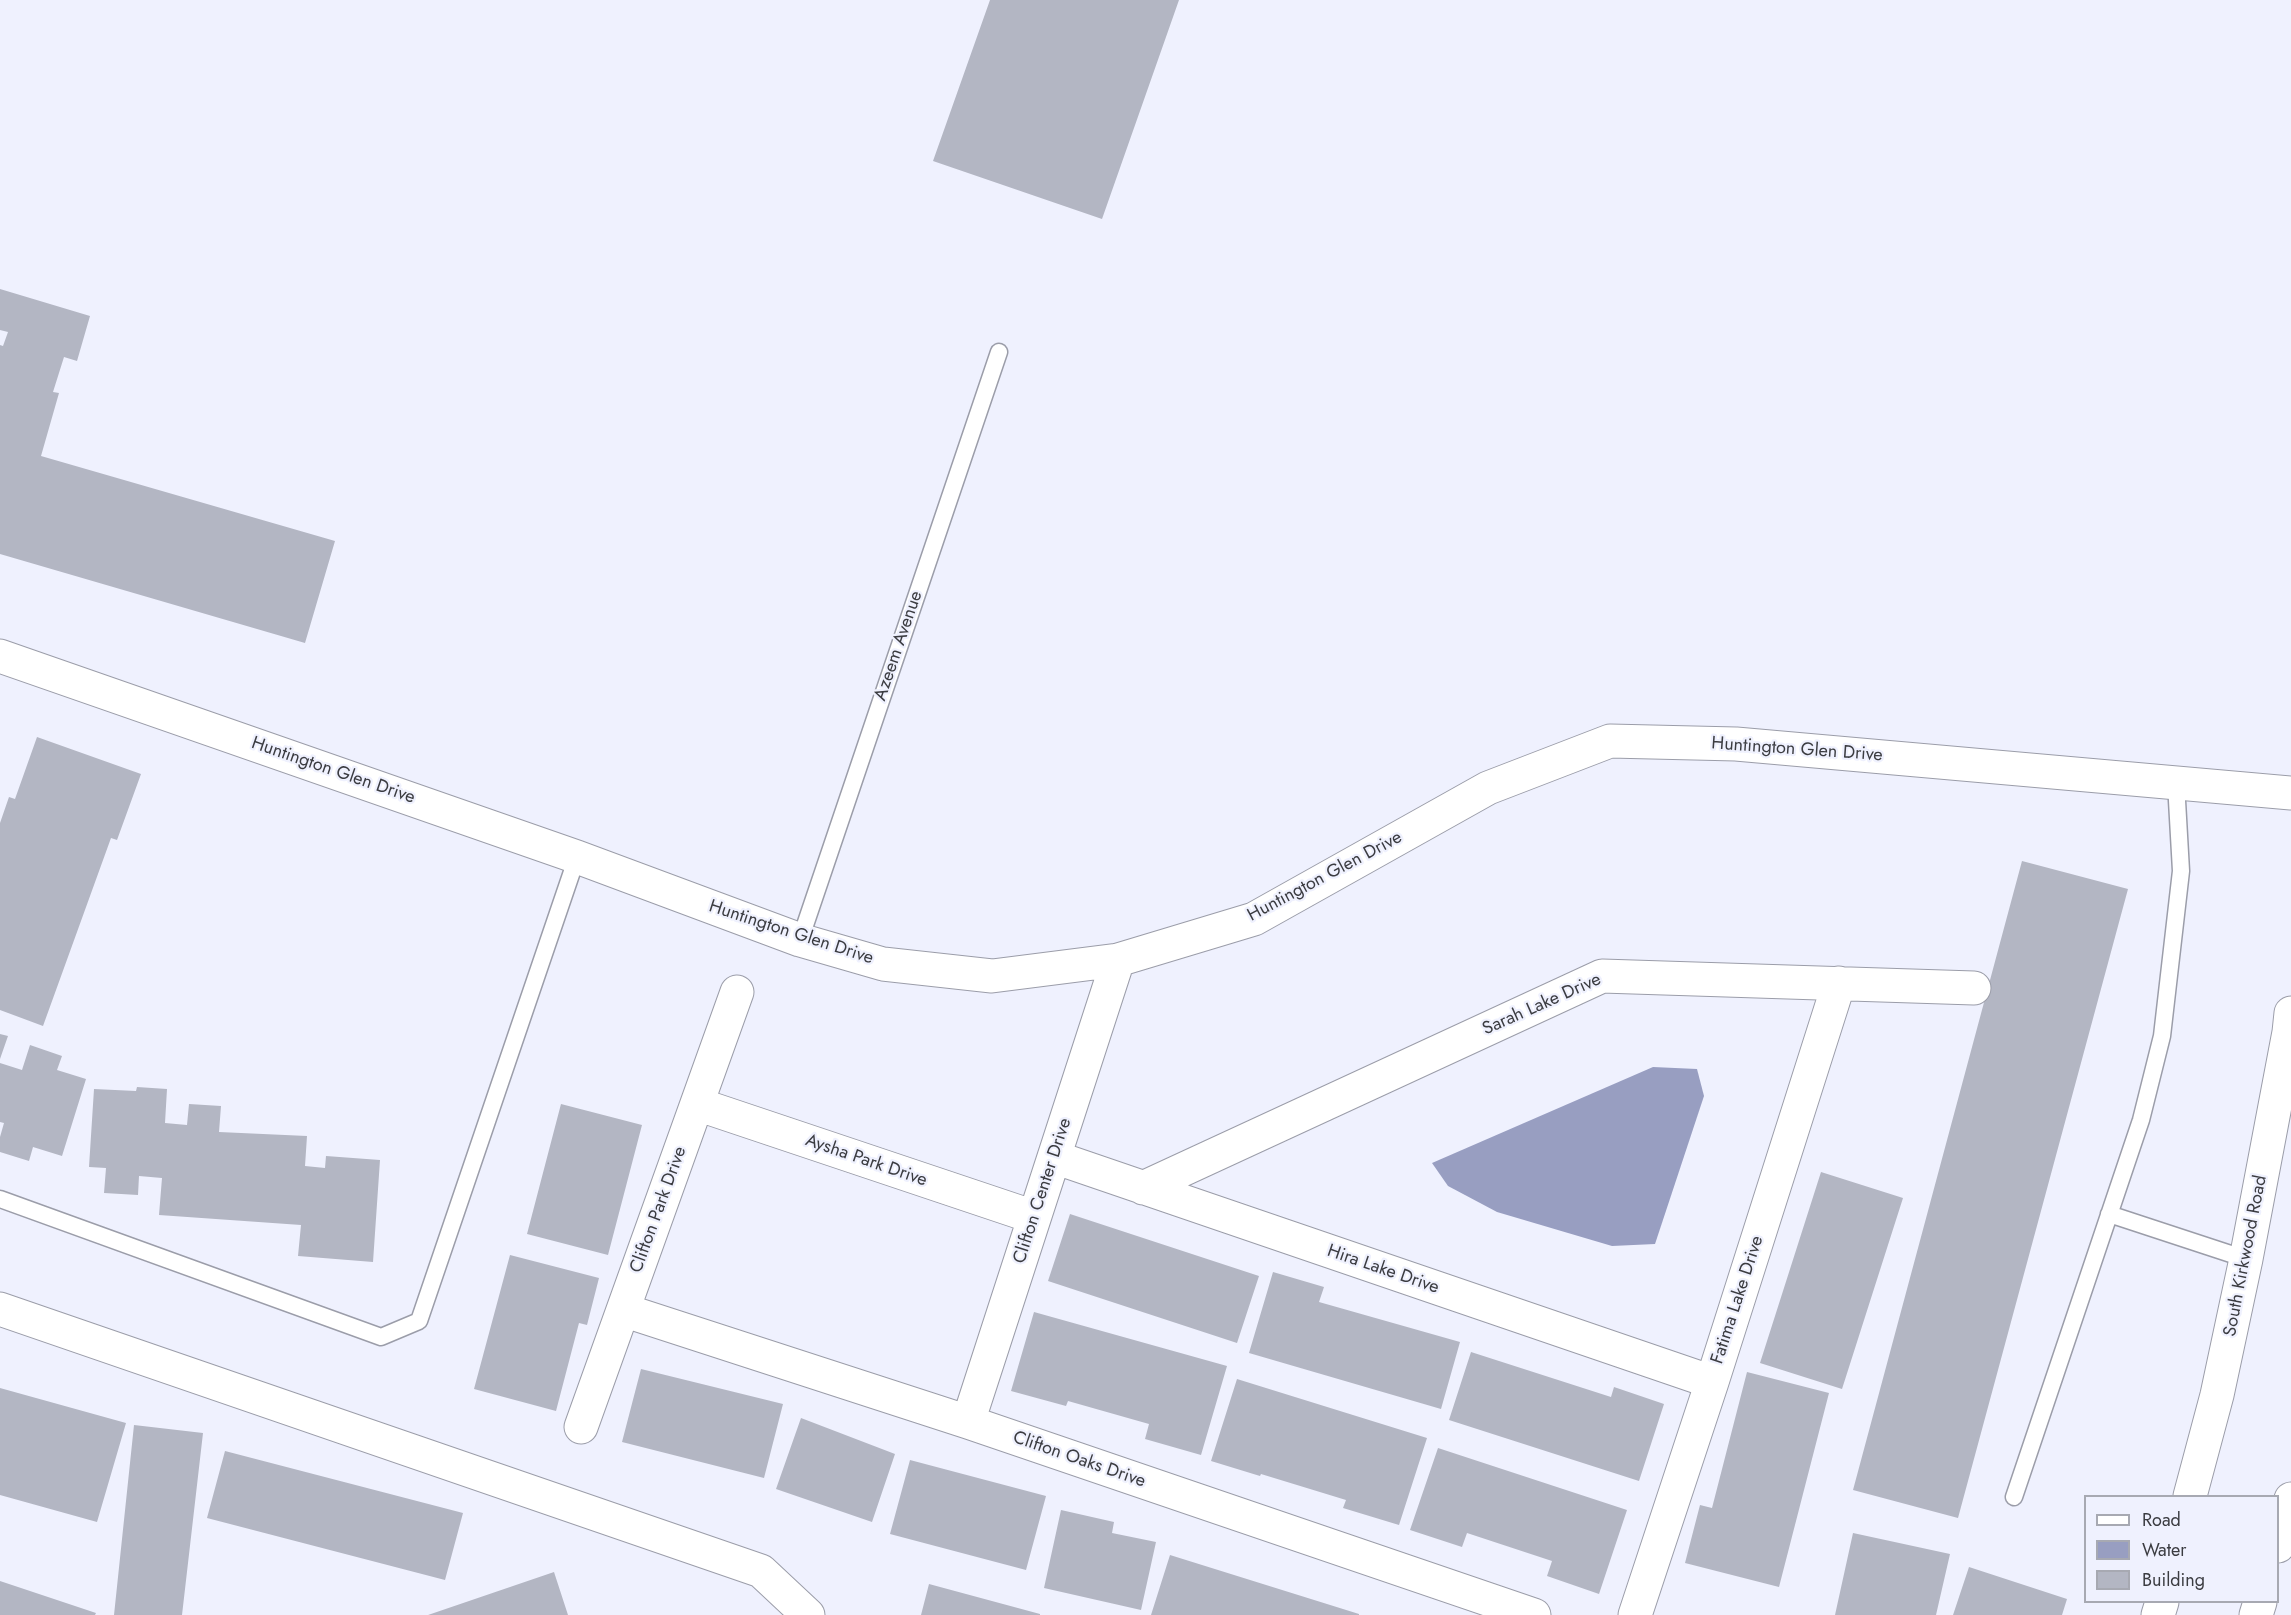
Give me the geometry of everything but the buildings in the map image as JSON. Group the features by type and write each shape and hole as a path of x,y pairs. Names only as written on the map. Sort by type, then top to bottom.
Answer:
{"street":[{"name":"Huntington Glen Drive","path":"0,656 577,857 800,940 883,964 992,976 1118,960 1254,919 1488,788 1610,741 1736,744 2291,793"},
{"name":"Clifton Center Drive","path":"968,1422 1118,960"},
{"name":"Sarah Lake Drive","path":"1143,1188 1602,976 1974,988"},
{"name":"Fatima Lake Drive","path":"1635,1615 1839,983"},
{"name":"Clifton Park Drive","path":"581,1427 737,993"},
{"name":"South Kirkwood Road","path":"2191,1495 2217,1395 2246,1259 2291,1012"},
{"name":"Aysha Park Drive","path":"697,1104 1034,1217"},
{"name":"Hira Lake Drive","path":"1054,1157 1712,1382"},
{"path":"0,1309 761,1571 808,1615"},
{"name":"Clifton Oaks Drive","path":"623,1310 968,1422 1534,1615"},
{"path":"2279,1538 2291,1499"}],"lane":[{"name":"Azeem Avenue","path":"800,940 999,352"},
{"path":"2014,1497 2141,1120 2162,1036 2181,872 2176,783"},
{"path":"0,1199 381,1337 419,1322 577,857"},
{"path":"2109,1214 2246,1259"}],"water":[{"path":"1653,1067 1697,1069 1704,1096 1655,1244 1612,1246 1497,1212 1448,1186 1432,1163"}]}
